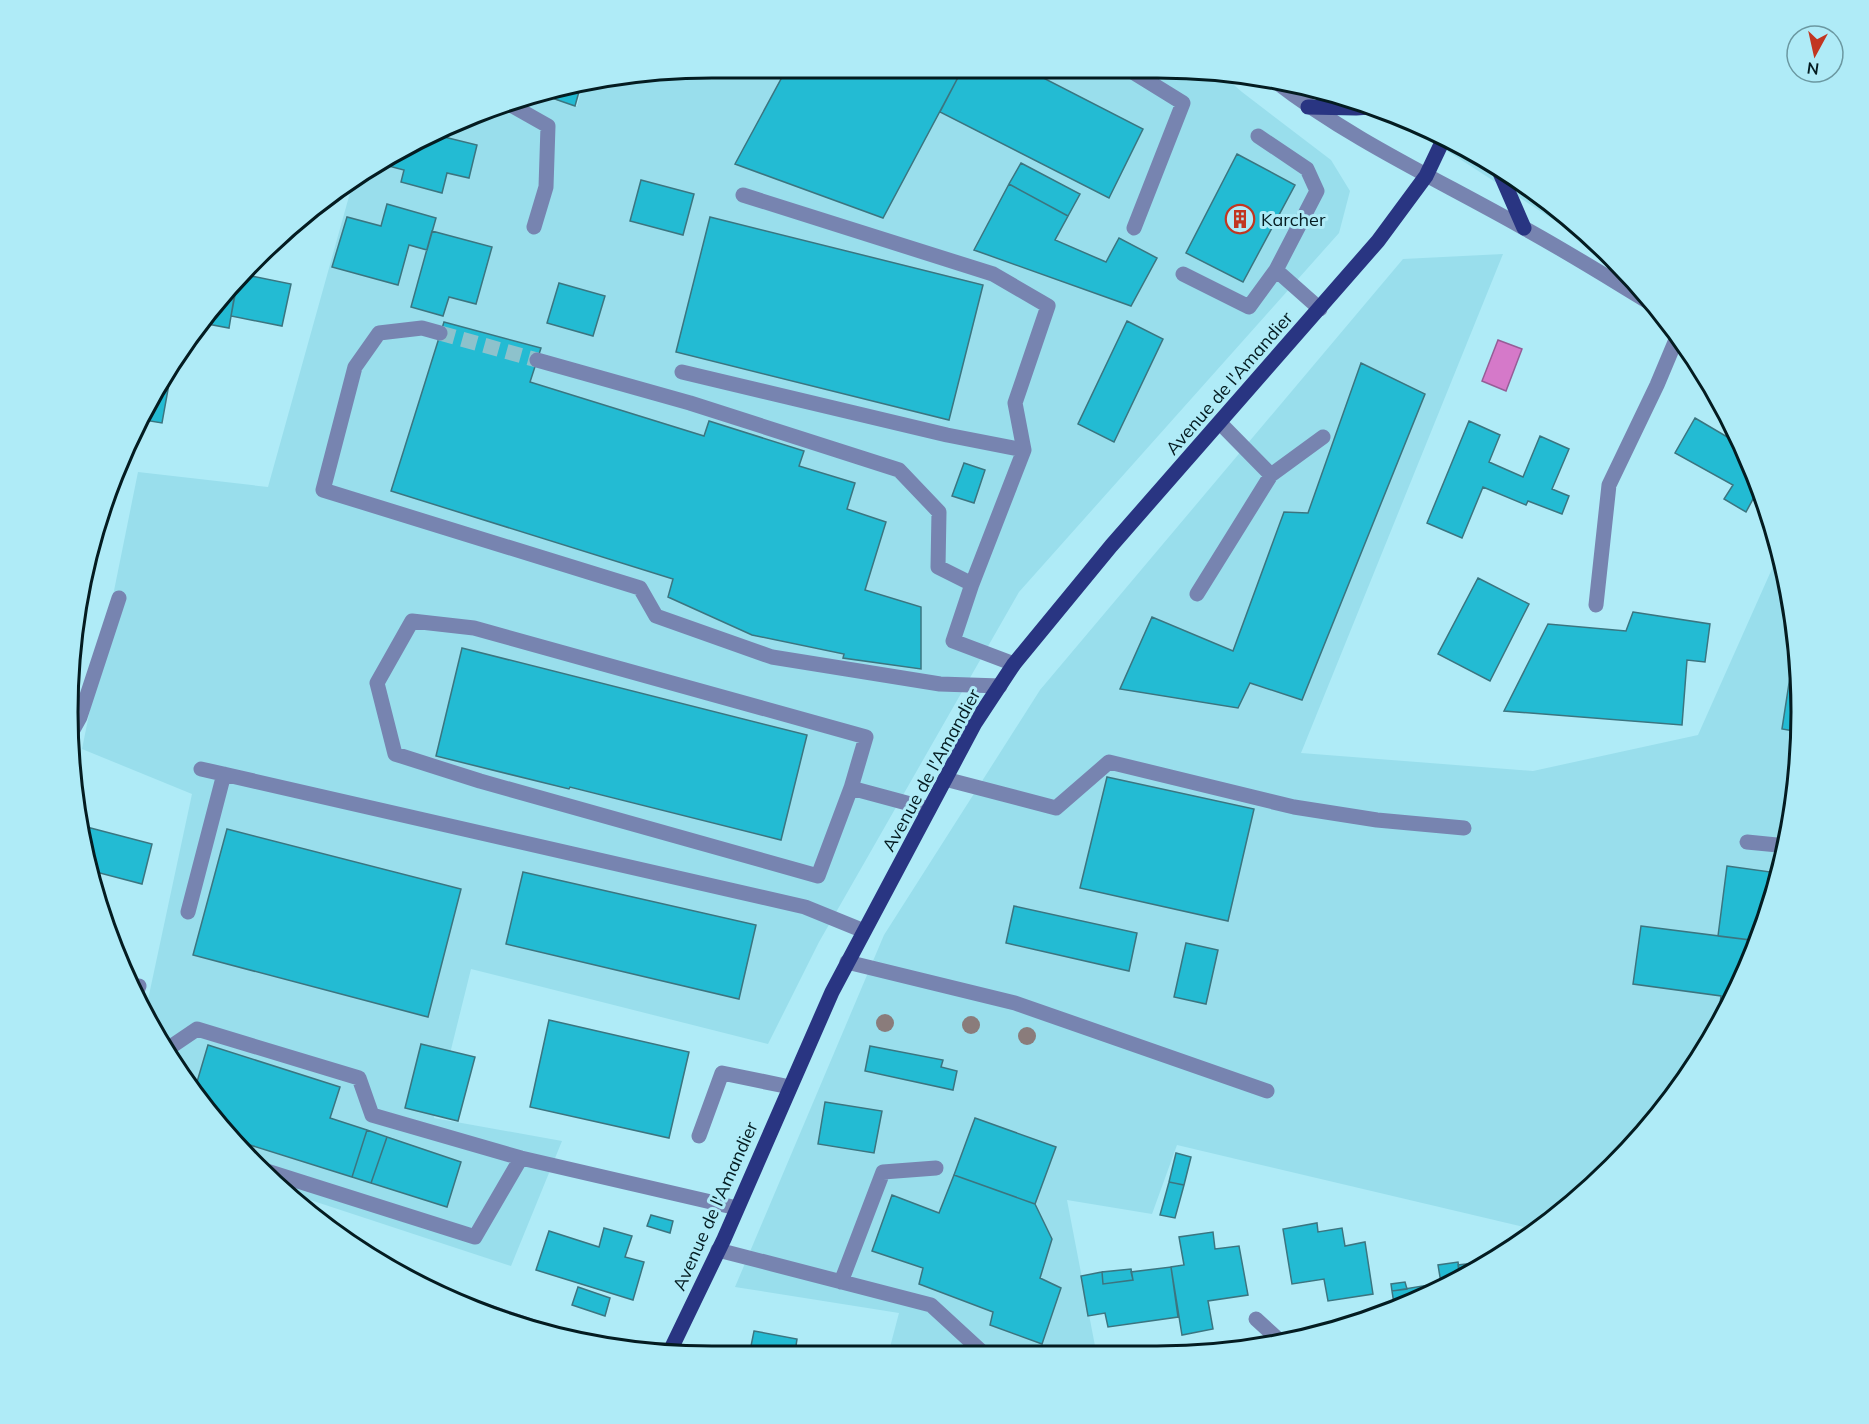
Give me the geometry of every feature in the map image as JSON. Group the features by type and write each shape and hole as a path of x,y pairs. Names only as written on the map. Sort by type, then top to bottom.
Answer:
{"main road":[{"path":"1308,107 1347,108"},
{"name":"Avenue de l'Amandier","path":"673,1345 737,1208 832,992 975,723 1014,664 1111,546 1378,241 1426,176 1441,145"},
{"path":"1504,182 1524,228"}],"street":[{"path":"1134,228 1184,103 1143,78"},
{"path":"1289,92 1308,107 1426,176 1524,228 1632,292"},
{"path":"518,109 549,126 546,187 534,227"},
{"path":"1183,274 1249,307 1276,270 1317,191 1307,169 1258,136"},
{"path":"743,195 993,274 1048,306 1015,403 1024,450 972,584 953,641 1014,664"},
{"path":"1276,270 1320,309"},
{"path":"440,333 422,328 379,333 355,367 323,490 640,588 656,616 772,657 940,684 1000,686"},
{"path":"1596,605 1609,485 1674,345"},
{"path":"537,360 690,403 899,470 939,512 938,567 972,584"},
{"path":"682,372 947,435 1024,450"},
{"path":"1220,423 1271,476"},
{"path":"1197,594 1271,476 1323,437"},
{"path":"78,720 119,598"},
{"path":"412,621 474,628 866,737 851,788 818,876 480,781 395,754 377,683 412,621"},
{"path":"945,779 1056,808 1109,762 1294,807 1377,820 1464,828"},
{"path":"201,769 806,907 864,931"},
{"path":"188,912 224,774"},
{"path":"851,788 929,809"},
{"path":"1747,842 1777,845"},
{"path":"848,962 1015,1003 1267,1091"},
{"path":"173,1045 197,1029 359,1078 372,1114 521,1158 737,1208"},
{"path":"699,1136 722,1073 790,1087"},
{"path":"280,1175 475,1237 521,1158"},
{"path":"841,1282 883,1172 936,1168"},
{"path":"718,1250 931,1305 976,1346"},
{"path":"1256,1319 1274,1335"}],"shaded area":[{"path":"1157,78 1231,82 1331,160 1350,191 1339,233 1019,592 819,942 768,1044 471,969 434,1118 562,1141 511,1266 306,1198 235,1130 185,1064 148,1001 192,794 82,749 138,472 268,487 350,192 395,163 469,126 550,99 577,106 581,92 629,83 671,79"},
{"path":"1430,140 1509,185 1566,228"},
{"path":"1503,254 1301,753 1533,771 1698,735 1773,566 1786,629 1791,712 1786,795 1779,836 1757,916 1743,955 1706,1029 1684,1064 1634,1130 1605,1160 1575,1189 1526,1227 1177,1145 1152,1214 1067,1200 1095,1346 890,1346 899,1313 735,1287 884,935 1040,690 1403,259"},
{"path":"1498,340 1522,349 1506,391 1482,381"}],"building":[{"path":"782,78 958,78 883,218 735,164"},
{"path":"958,78 1044,78 1143,129 1109,198 940,112"},
{"path":"579,92 575,106 554,99"},
{"path":"445,137 477,145 469,178 447,173 442,193 401,182 404,170 390,166"},
{"name":"Karcher","path":"1237,154 1295,185 1243,282 1186,253"},
{"path":"1021,163 1080,194 1068,216 1009,184"},
{"path":"641,180 694,194 683,235 630,221"},
{"path":"1009,184 1068,216 1055,240 1106,262 1119,238 1157,258 1131,306 974,250"},
{"path":"387,204 436,218 427,250 409,245 398,285 332,267 347,217 381,226"},
{"path":"710,217 983,285 949,420 676,352"},
{"path":"432,231 492,247 476,304 449,297 443,316 411,307"},
{"path":"252,276 291,284 282,326 231,316 235,294"},
{"path":"559,283 605,296 593,336 547,323"},
{"path":"235,295 229,328 210,325"},
{"path":"1127,321 1163,339 1114,442 1078,424"},
{"path":"444,322 541,348 530,382 704,436 709,421 804,451 799,466 855,483 847,509 886,522 865,590 921,607 921,669 843,658 844,654 752,635 668,597 673,579 391,491"},
{"path":"1361,363 1425,394 1302,700 1250,683 1238,708 1120,689 1152,617 1233,651 1284,512 1308,513"},
{"path":"169,386 162,423 149,421"},
{"path":"1695,418 1729,438 1753,498 1746,512 1724,499 1733,485 1675,453"},
{"path":"1469,421 1500,435 1489,462 1523,477 1540,436 1569,449 1552,489 1569,496 1562,514 1528,501 1526,505 1483,487 1462,538 1427,523"},
{"path":"964,463 985,470 974,503 952,496"},
{"path":"1478,578 1529,604 1490,681 1438,654"},
{"path":"1633,612 1710,624 1705,662 1687,660 1682,725 1504,711 1548,624 1626,631"},
{"path":"462,648 807,735 781,840 436,756"},
{"path":"1790,676 1791,730 1782,729"},
{"path":"1107,777 1254,809 1228,921 1080,888"},
{"path":"89,827 152,844 142,884 99,873"},
{"path":"227,829 461,889 428,1017 193,955"},
{"path":"1727,866 1770,872 1748,940 1718,936"},
{"path":"523,872 756,925 739,999 506,944"},
{"path":"1014,906 1137,933 1129,971 1006,943"},
{"path":"1641,926 1748,940 1720,1003 1721,996 1633,984"},
{"path":"1186,943 1218,950 1206,1004 1174,997"},
{"path":"549,1020 689,1052 669,1138 530,1107"},
{"path":"421,1044 475,1057 458,1121 405,1108"},
{"path":"208,1045 340,1087 330,1118 367,1130 352,1177 249,1145 197,1081"},
{"path":"870,1046 943,1060 941,1067 957,1071 953,1090 865,1071"},
{"path":"825,1102 882,1111 874,1153 818,1144"},
{"path":"975,1118 1056,1147 1035,1204 954,1175"},
{"path":"367,1130 387,1137 371,1183 352,1177"},
{"path":"387,1137 461,1162 447,1207 371,1183"},
{"path":"1176,1153 1191,1157 1184,1185 1169,1182"},
{"path":"954,1175 1035,1204 1052,1239 1040,1278 1061,1288 1042,1344 990,1325 993,1312 919,1284 923,1268 872,1251 892,1195 939,1213"},
{"path":"1169,1182 1184,1185 1175,1218 1160,1215"},
{"path":"651,1215 673,1221 670,1233 647,1226"},
{"path":"1317,1223 1318,1232 1342,1228 1345,1246 1365,1242 1373,1294 1328,1301 1324,1279 1292,1284 1283,1229"},
{"path":"604,1228 632,1236 625,1257 644,1262 633,1300 536,1270 549,1231 599,1247"},
{"path":"1213,1232 1215,1249 1239,1246 1248,1295 1208,1301 1213,1329 1182,1335 1171,1267 1184,1265 1179,1237"},
{"path":"1458,1262 1459,1269 1440,1279 1438,1265"},
{"path":"1469,1264 1459,1269 1458,1265"},
{"path":"1171,1267 1178,1317 1108,1327 1105,1313 1088,1316 1081,1276 1102,1272 1103,1284 1133,1280 1131,1272"},
{"path":"1131,1269 1133,1280 1103,1284 1102,1272"},
{"path":"1405,1282 1407,1289 1392,1291 1391,1284"},
{"path":"1428,1285 1393,1300 1392,1291"},
{"path":"578,1287 610,1298 605,1316 572,1305"},
{"path":"754,1331 797,1339 796,1346 751,1346"}],"tunnel":[{"path":"440,333 537,360"}],"place":[{"name":"Karcher","path":"1240,219"}]}
